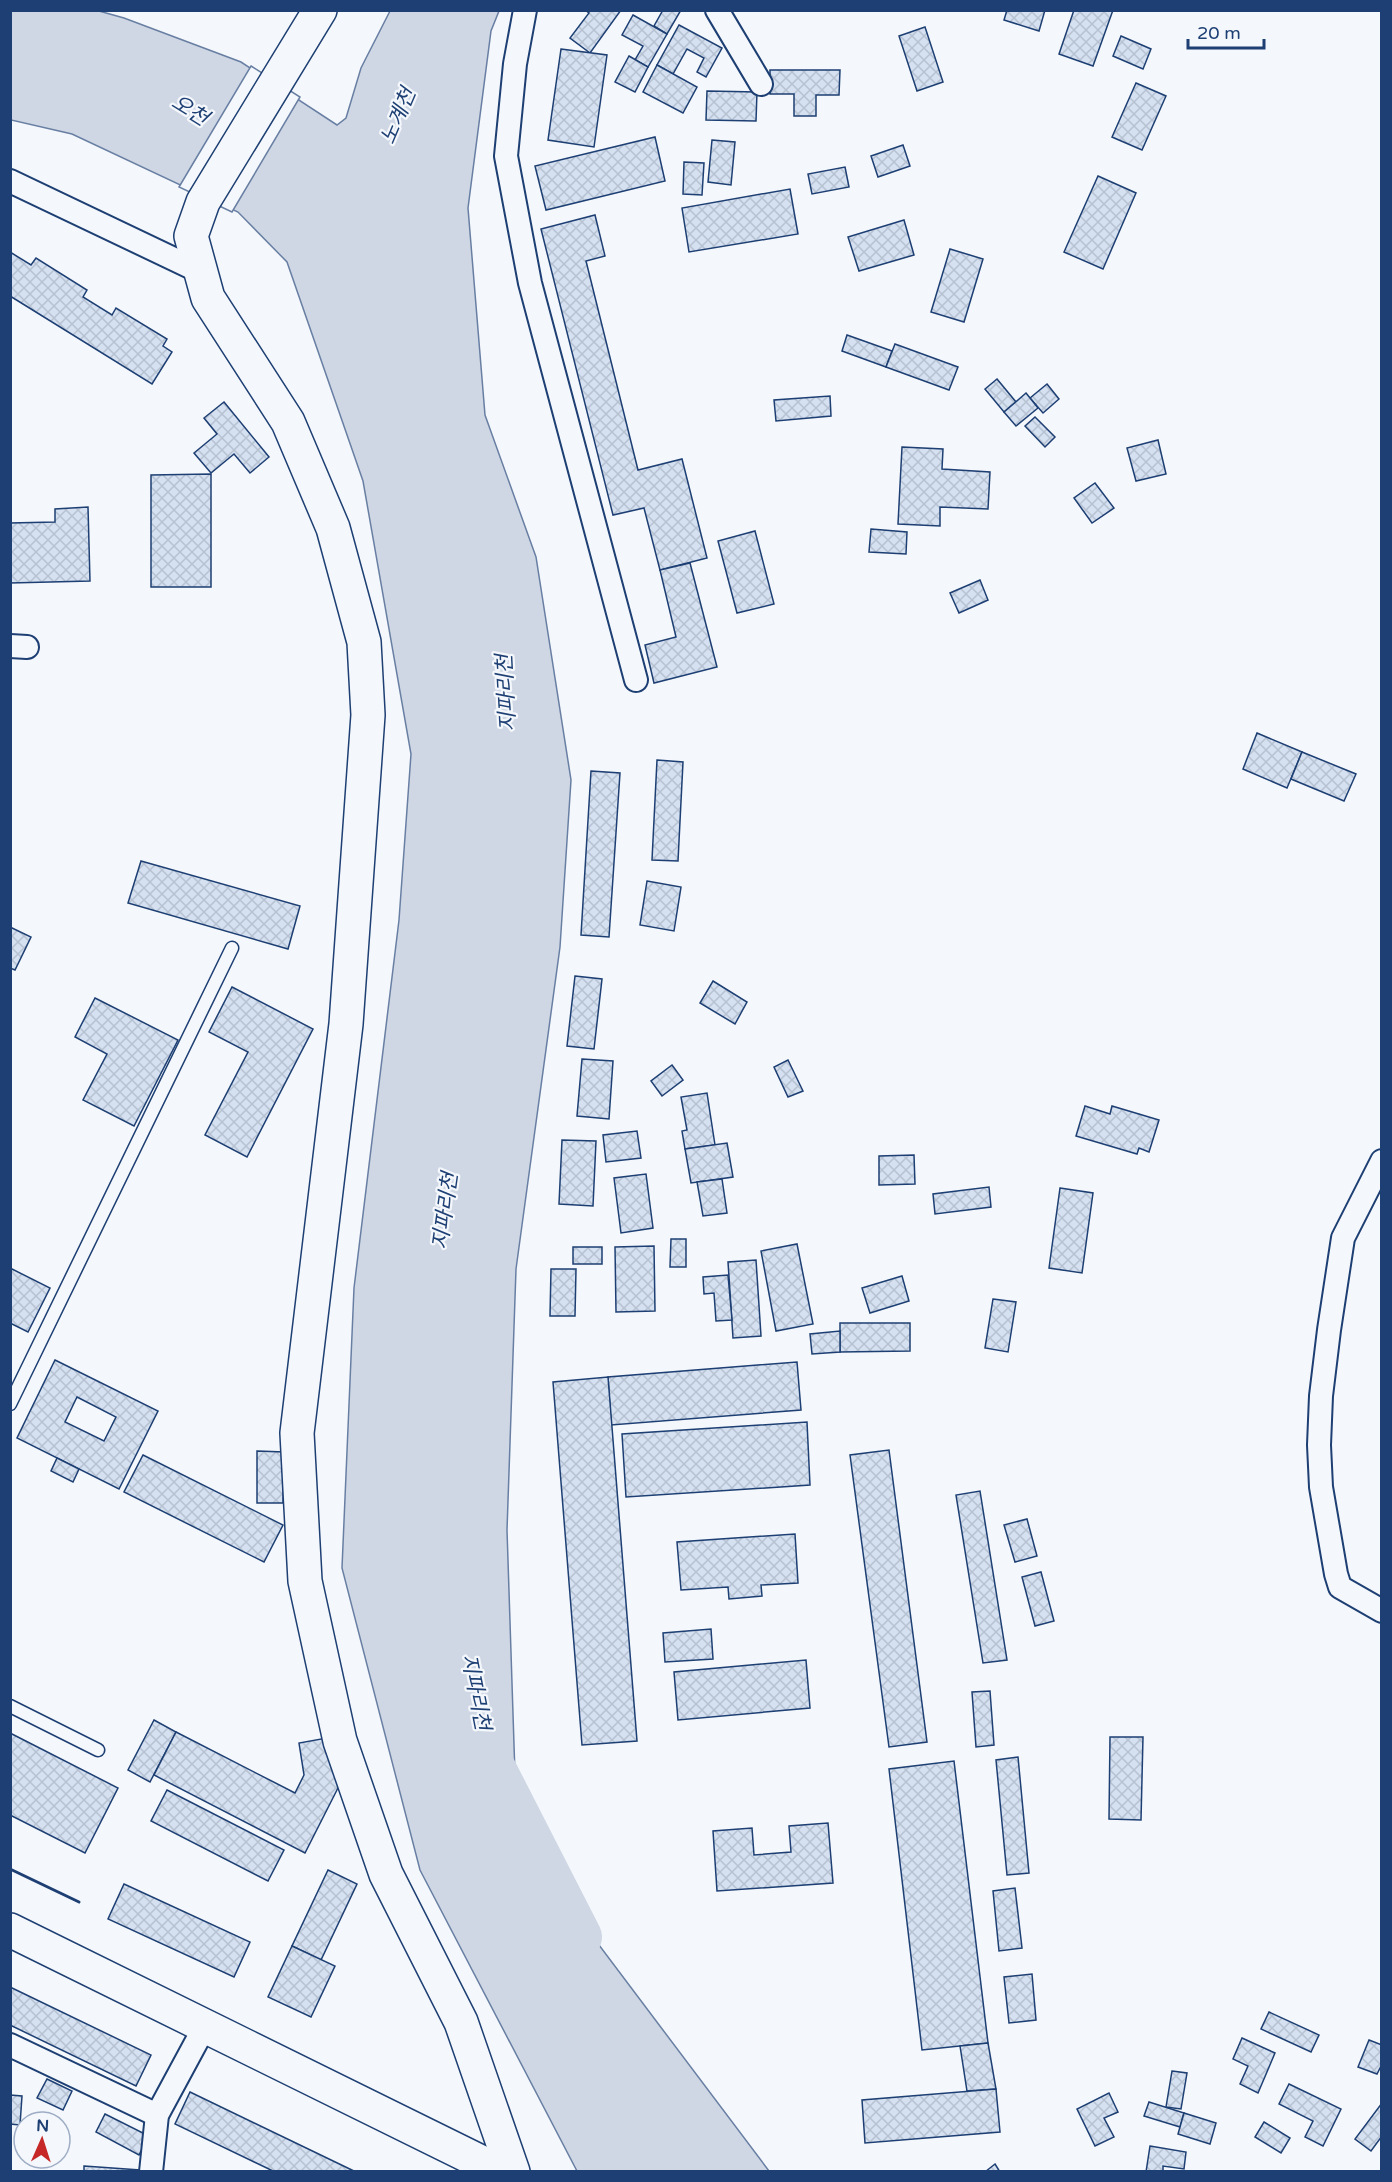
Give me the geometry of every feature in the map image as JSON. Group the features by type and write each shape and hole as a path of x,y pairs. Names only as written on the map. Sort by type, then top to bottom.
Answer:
{"street":[{"path":"320,10 203,202 191,236 208,298 288,422 333,528 364,642 368,715 346,1024 297,1433 305,1581 340,1742 386,1874 461,2022 513,2172"},
{"path":"525,10 514,64 506,156 530,283 636,680"},
{"path":"717,10 761,84"},
{"path":"10,181 201,272"},
{"path":"1382,1161 1343,1238 1321,1396 1319,1445 1321,1486 1340,1587 1382,1611"},
{"path":"10,1930 501,2172"},
{"path":"151,2172 158,2115 205,2026"},
{"path":"10,2045 158,2115"}],"lane":[{"path":"10,1404 232,948"},
{"path":"10,1706 98,1750"}],"water":[{"path":"11,11 99,11 124,18 241,62 337,125 346,118 361,68 390,11 499,11 491,31 468,208 485,415 536,557 571,780 560,947 516,1269 507,1530 517,1836 769,2171 577,2171 420,1870 342,1568 354,1288 399,920 411,754 363,481 287,262 238,212 72,134 11,120"}],"pier":[{"path":"251,66 300,97 232,212 179,187"}],"building":[{"path":"585,10 621,10 590,53 570,38 589,13"},
{"path":"663,10 681,10 667,34 654,26"},
{"path":"1007,10 1045,10 1039,31 1004,20"},
{"path":"1074,10 1113,10 1093,66 1059,54"},
{"path":"633,15 667,34 648,67 635,60 643,46 622,35"},
{"path":"679,25 722,48 706,77 697,72 704,58 687,49 673,74 657,65"},
{"path":"925,27 943,82 917,91 899,36"},
{"path":"1121,36 1151,49 1143,69 1113,56"},
{"path":"561,49 607,55 594,147 548,140"},
{"path":"629,56 648,67 635,92 615,82"},
{"path":"657,65 697,87 683,113 643,92"},
{"path":"770,70 840,70 839,95 816,95 816,116 794,116 794,94 770,94"},
{"path":"1136,83 1166,96 1142,150 1112,137"},
{"path":"707,91 757,92 756,121 706,120"},
{"path":"655,137 665,181 546,210 535,166"},
{"path":"712,140 735,142 731,185 708,182"},
{"path":"903,145 910,166 878,177 871,156"},
{"path":"684,162 704,163 702,195 683,194"},
{"path":"845,167 849,187 812,194 808,174"},
{"path":"1098,176 1136,193 1103,269 1064,252"},
{"path":"790,189 798,234 689,252 682,208"},
{"path":"595,215 605,256 586,261 638,470 682,459 707,558 660,570 644,508 613,515 541,229"},
{"path":"904,220 914,255 859,271 848,237"},
{"path":"950,249 983,259 964,322 931,312"},
{"path":"10,252 31,265 36,258 87,290 83,297 112,315 116,308 167,339 163,346 172,352 152,384 10,296"},
{"path":"847,335 892,351 886,367 842,351"},
{"path":"895,344 958,367 949,390 886,367"},
{"path":"997,379 1016,402 1004,412 985,389"},
{"path":"1047,384 1059,399 1043,413 1030,398"},
{"path":"1026,393 1038,408 1016,426 1004,412"},
{"path":"830,396 831,416 776,421 774,400"},
{"path":"224,402 269,457 250,473 234,454 211,473 194,453 217,434 204,418"},
{"path":"1035,417 1055,437 1045,447 1025,426"},
{"path":"1158,440 1166,474 1136,481 1127,448"},
{"path":"902,447 943,449 942,469 990,472 988,509 940,507 940,526 898,524"},
{"path":"211,474 211,587 151,587 151,475"},
{"path":"1095,483 1114,508 1092,523 1074,498"},
{"path":"88,507 90,581 10,583 10,523 55,522 55,509"},
{"path":"871,529 907,532 906,554 869,552"},
{"path":"755,531 774,604 737,613 718,541"},
{"path":"690,563 717,667 654,683 645,645 676,637 660,570"},
{"path":"980,580 988,600 959,613 950,593"},
{"path":"1257,733 1302,752 1287,788 1243,769"},
{"path":"1302,752 1356,774 1344,801 1291,779"},
{"path":"657,760 683,762 678,861 652,860"},
{"path":"591,771 620,773 609,937 581,935"},
{"path":"141,861 300,906 288,949 128,903"},
{"path":"647,881 681,887 674,931 640,925"},
{"path":"10,927 31,937 15,970 10,968"},
{"path":"575,976 602,979 594,1049 567,1046"},
{"path":"713,981 747,1002 735,1024 700,1003"},
{"path":"232,987 313,1029 247,1157 205,1135 248,1052 209,1032"},
{"path":"95,998 178,1040 134,1126 83,1100 107,1054 75,1037"},
{"path":"582,1059 613,1061 609,1119 577,1116"},
{"path":"788,1060 803,1091 788,1097 774,1067"},
{"path":"672,1065 683,1080 662,1096 651,1081"},
{"path":"707,1093 715,1145 685,1149 682,1131 687,1130 681,1097"},
{"path":"1085,1106 1110,1114 1112,1106 1159,1120 1149,1152 1139,1148 1137,1154 1076,1136"},
{"path":"637,1131 641,1158 606,1162 603,1135"},
{"path":"562,1140 596,1141 593,1206 559,1204"},
{"path":"727,1143 733,1177 691,1183 685,1149"},
{"path":"914,1155 915,1184 879,1185 879,1156"},
{"path":"646,1174 653,1228 621,1233 614,1178"},
{"path":"722,1179 727,1213 703,1216 697,1182"},
{"path":"989,1187 991,1207 935,1214 933,1194"},
{"path":"1060,1188 1093,1193 1082,1273 1049,1268"},
{"path":"671,1239 686,1239 686,1267 670,1267"},
{"path":"797,1244 813,1324 776,1331 761,1251"},
{"path":"654,1246 655,1311 616,1312 615,1247"},
{"path":"573,1247 602,1247 602,1264 573,1264"},
{"path":"756,1260 761,1336 733,1338 728,1262"},
{"path":"10,1268 50,1288 28,1332 10,1323"},
{"path":"551,1269 576,1269 575,1316 550,1316"},
{"path":"728,1275 732,1320 716,1321 714,1293 704,1294 703,1277"},
{"path":"902,1276 909,1301 870,1313 862,1288"},
{"path":"993,1299 1016,1302 1008,1352 985,1348"},
{"path":"840,1323 910,1323 910,1351 840,1352"},
{"path":"840,1331 840,1352 812,1354 810,1334"},
{"path":"55,1360 158,1411 119,1489 17,1438","holes":["77,1397 116,1417 104,1441 65,1422"]},
{"path":"797,1362 801,1410 611,1425 608,1377"},
{"path":"608,1377 637,1741 582,1745 553,1382"},
{"path":"807,1422 810,1485 626,1497 622,1434"},
{"path":"889,1450 927,1742 889,1747 850,1455"},
{"path":"257,1451 284,1452 283,1503 257,1503"},
{"path":"143,1455 283,1525 264,1562 124,1492"},
{"path":"57,1458 79,1469 73,1482 51,1471"},
{"path":"980,1491 1007,1660 983,1663 956,1495"},
{"path":"1027,1519 1037,1556 1015,1562 1004,1525"},
{"path":"795,1534 798,1583 761,1585 762,1596 729,1599 728,1587 681,1590 677,1542"},
{"path":"1041,1572 1054,1621 1035,1626 1022,1577"},
{"path":"711,1629 713,1659 665,1662 663,1633"},
{"path":"806,1660 810,1708 678,1720 674,1672"},
{"path":"990,1691 994,1745 976,1747 972,1692"},
{"path":"154,1720 176,1732 150,1782 128,1770"},
{"path":"176,1732 295,1793 304,1775 299,1743 332,1737 340,1784 305,1853 154,1775"},
{"path":"10,1733 118,1788 85,1853 10,1815"},
{"path":"1110,1737 1143,1737 1141,1820 1109,1819"},
{"path":"1018,1757 1029,1873 1007,1875 996,1760"},
{"path":"954,1761 988,2043 922,2050 889,1769"},
{"path":"167,1790 284,1850 268,1881 151,1821"},
{"path":"828,1823 833,1883 717,1891 713,1831 752,1828 754,1855 791,1852 789,1826"},
{"path":"328,1870 357,1884 321,1960 292,1946"},
{"path":"124,1884 250,1942 234,1977 108,1919"},
{"path":"1015,1888 1022,1948 999,1951 993,1891"},
{"path":"292,1946 335,1966 311,2017 268,1997"},
{"path":"1032,1974 1036,2020 1009,2023 1004,1977"},
{"path":"10,1987 151,2055 136,2086 10,2025"},
{"path":"1269,2012 1319,2035 1311,2052 1261,2029"},
{"path":"1242,2038 1275,2053 1258,2093 1240,2084 1248,2066 1233,2059"},
{"path":"1369,2040 1382,2045 1382,2064 1377,2074 1358,2067"},
{"path":"988,2043 996,2089 967,2091 960,2046"},
{"path":"1172,2071 1187,2073 1181,2109 1166,2107"},
{"path":"47,2079 72,2091 63,2110 37,2098"},
{"path":"1289,2084 1341,2109 1323,2146 1305,2137 1313,2121 1279,2104"},
{"path":"996,2089 1000,2132 865,2143 862,2100"},
{"path":"190,2092 356,2172 275,2172 175,2124"},
{"path":"1109,2093 1118,2112 1104,2118 1114,2137 1095,2146 1077,2109"},
{"path":"10,2095 22,2096 21,2110 12,2110 12,2124 10,2124"},
{"path":"1149,2102 1184,2113 1180,2127 1144,2116"},
{"path":"1382,2103 1382,2136 1371,2151 1355,2139"},
{"path":"1184,2113 1216,2123 1210,2144 1178,2134"},
{"path":"105,2114 149,2136 139,2155 96,2132"},
{"path":"1264,2122 1290,2138 1281,2153 1255,2137"},
{"path":"1150,2146 1186,2152 1184,2169 1163,2166 1163,2172 1146,2172"},
{"path":"995,2164 1000,2172 985,2172"},
{"path":"84,2166 140,2170 140,2172 84,2172"}],"waterway":[{"name":"지파리천","path":"488,1756 579,1937"}],"wall":[{"path":"10,1869 79,1902"}],"water label":[{"name":"오천","path":"190,110"},
{"name":"노계천","path":"398,116"}]}
